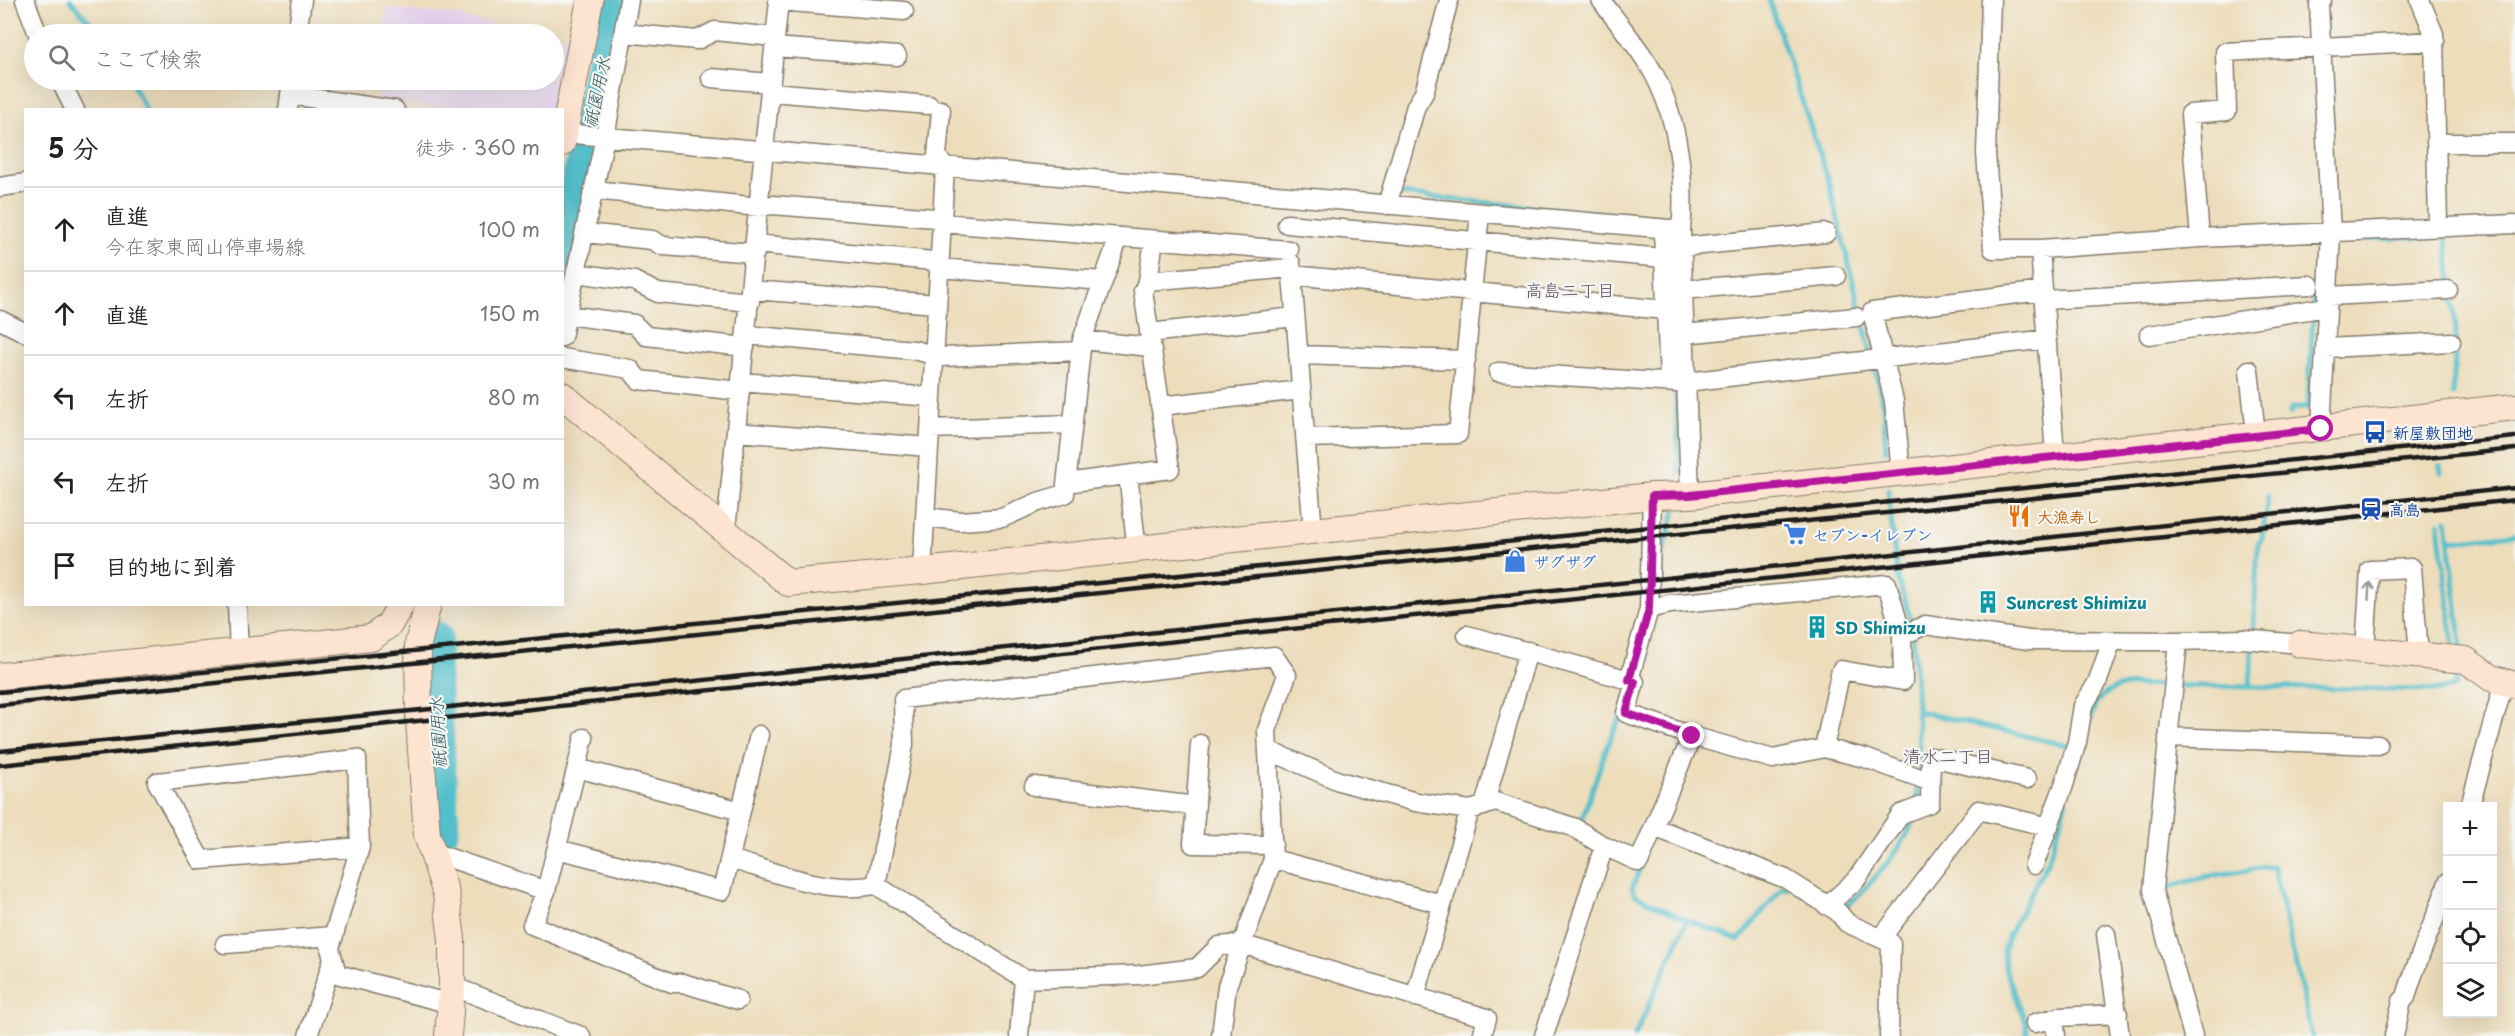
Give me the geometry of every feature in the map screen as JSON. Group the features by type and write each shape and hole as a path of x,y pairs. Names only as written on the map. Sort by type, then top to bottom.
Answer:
{"street":[{"path":"25,0 34,24"},
{"path":"298,24 302,0"},
{"path":"564,328 594,190 579,136 590,0"},
{"path":"579,136 624,33 629,0"},
{"path":"1387,205 1417,105 1424,93 1449,0"},
{"path":"1601,0 1655,76 1672,124 1683,179 1675,235 1683,290 1684,334 1677,381"},
{"path":"1991,0 1986,153 1994,249 2040,249 2200,238 2331,238 2443,226 2515,224"},
{"path":"2321,429 2331,238 2320,47 2319,5 2322,0"},
{"path":"2420,0 2435,41 2443,226"},
{"path":"726,530 765,152 778,1 904,11"},
{"path":"624,33 697,40 715,31 775,42 897,56"},
{"path":"2200,238 2190,114 2227,111 2225,52 2435,41"},
{"path":"711,78 935,107 936,156 945,168 922,571"},
{"path":"65,90 74,108"},
{"path":"290,95 381,108"},
{"path":"579,136 1480,213 1675,235 1826,233"},
{"path":"2441,144 2515,143"},
{"path":"0,187 24,183"},
{"path":"594,190 759,207 772,205 935,218 942,223 1154,240 1473,292 1666,310"},
{"path":"1285,196 1313,532"},
{"path":"1305,438 1458,434 1480,213"},
{"path":"1287,224 1664,258"},
{"path":"585,233 652,240 663,246 755,249 933,261 939,268 1103,281"},
{"path":"1675,235 1664,258 1666,310 1690,495"},
{"path":"925,517 961,521 1002,518 1038,502 1065,494 1082,345 1119,237"},
{"path":"1066,483 1170,469 1143,291 1149,281 1154,240"},
{"path":"2040,249 2055,455"},
{"path":"1149,281 1291,264"},
{"path":"576,273 634,281 658,293 938,304"},
{"path":"1683,290 1836,276"},
{"path":"1901,472 1893,401 1872,312 2044,295 2310,285"},
{"path":"2149,335 2327,302 2448,290"},
{"path":"567,315 634,324 646,336 915,350 942,357 1150,340 1295,317"},
{"path":"1684,334 1856,316"},
{"path":"0,320 24,332"},
{"path":"1498,372 1677,381 1872,361 1883,357 2047,339"},
{"path":"2325,348 2451,342"},
{"path":"1298,355 1466,360"},
{"path":"564,358 630,369 639,380 932,396"},
{"path":"2249,370 2256,435"},
{"path":"1160,406 1301,390"},
{"path":"564,397 788,583 1137,550 1652,496 1690,495 2515,407"},
{"path":"736,432 930,438 1073,424"},
{"path":"1128,475 1137,550"},
{"path":"1629,680 1649,609 1652,496"},
{"path":"2365,650 2370,570 2412,568 2419,655"},
{"path":"1649,609 1670,604 1887,584 1909,632 1903,681 1841,670 1824,748"},
{"path":"237,606 239,654"},
{"path":"0,676 239,654 371,638 389,625 400,606"},
{"path":"428,606 418,644 419,720 424,818 446,894 452,939 452,995 448,1036"},
{"path":"1909,632 1925,625 2029,640 2253,640 2457,659 2506,688 2472,802"},
{"path":"1467,635 1635,682 1626,713 1692,736 1773,759 1824,748 1865,758 1924,780"},
{"path":"2034,865 2075,746 2083,706 2097,683 2112,640"},
{"path":"2178,641 2153,890 2193,1036"},
{"path":"1415,997 1442,904 1477,808 1528,651"},
{"path":"876,885 904,745 903,699 1274,656 1287,675 1267,730 1273,852 1227,986 1221,1036"},
{"path":"557,849 722,891 759,735"},
{"path":"1268,750 1339,781 1416,802 1477,808 1496,802 1573,827 1604,846 1639,862 1692,736"},
{"path":"2168,737 2378,745"},
{"path":"584,738 546,891 532,925 672,983 683,983 738,1000"},
{"path":"1200,744 1193,844 1273,852 1442,904"},
{"path":"1827,906 1856,880 1901,814 1930,803 1924,780 1931,757 2027,779"},
{"path":"360,847 201,860 157,782 357,759 360,847 330,948 337,974 452,995 581,1036"},
{"path":"577,768 741,811"},
{"path":"1034,786 1196,806"},
{"path":"1882,937 1979,810 2049,826"},
{"path":"1654,827 1786,879 1848,923 1891,943 1889,1036"},
{"path":"1544,1036 1604,846"},
{"path":"432,852 546,891"},
{"path":"730,859 831,888 854,889 876,885 1024,979 1139,975 1197,968 1220,946 1241,944 1487,1018 1482,1036"},
{"path":"2395,1034 2402,1001 2406,998 2416,962 2443,894"},
{"path":"2106,934 2120,1036"},
{"path":"225,945 334,936"},
{"path":"308,1036 332,962"},
{"path":"1019,1036 1024,979"},
{"path":"2035,1023 2055,1027 2118,1014"}],"shaded area":[{"path":"387,8 464,16 465,19 494,24 385,24"},
{"path":"564,37 567,37 564,54"},
{"path":"377,90 557,90 554,108 443,108 376,98"}],"waterway":[{"path":"70,0 91,24"},
{"name":"祇園用水","path":"564,245 615,0"},
{"path":"1769,0 1829,183 1883,403 1886,450"},
{"path":"135,90 145,108"},
{"path":"1397,190 1396,193 1427,197 1670,220 1670,223"},
{"path":"2446,234 2456,331 2453,395"},
{"path":"2290,413 2291,408 2308,408 2317,242 2446,235"},
{"path":"1676,386 1679,473"},
{"path":"2440,466 2441,473"},
{"path":"1888,489 1897,576 1911,620 1914,650 1920,770 1916,805"},
{"path":"2250,687 2258,544 2262,539 2268,496"},
{"path":"1658,570 1675,511"},
{"path":"2447,520 2462,652"},
{"path":"2439,523 2454,652"},
{"path":"2450,541 2515,534"},
{"name":"祇園用水","path":"436,637 434,673 443,829"},
{"path":"2089,723 2096,702 2118,687 2134,685 2440,690 2456,686 2456,667"},
{"path":"2464,668 2465,682 2488,689"},
{"path":"1917,711 2074,747"},
{"path":"1579,825 1609,742 1621,717"},
{"path":"2027,1036 2027,1026 2005,968 2004,949 2008,936 2048,861 2067,802"},
{"path":"1845,907 1876,877 1896,851 1905,838 1915,814"},
{"path":"2165,888 2204,877 2273,866 2312,1036"},
{"path":"1637,867 1640,869 1632,888 1635,895 1687,920"},
{"path":"1635,1036 1687,920 1739,940 1783,887 1787,889"}],"railway":[{"path":"0,692 1381,555 2515,437"},
{"path":"0,705 2515,449"},
{"path":"0,751 431,709 2515,488"},
{"path":"0,765 2515,500"}],"place":[{"name":"新屋敷団地","path":"2375,432"},
{"name":"高島","path":"2371,509"},
{"name":"大漁寿し","path":"2019,516"},
{"name":"セブン-イレブン","path":"1795,534"},
{"name":"ザグザグ","path":"1515,561"},
{"name":"Suncrest Shimizu","path":"1988,602"},
{"name":"SD Shimizu","path":"1817,627"}],"district":[{"name":"高島二丁目","path":"1570,289"},
{"name":"清水二丁目","path":"1948,755"}],"route":[{"path":"1692,736 1626,713 1635,682 1629,680 1649,609 1652,496 1690,495 2055,455 2321,429"}]}
